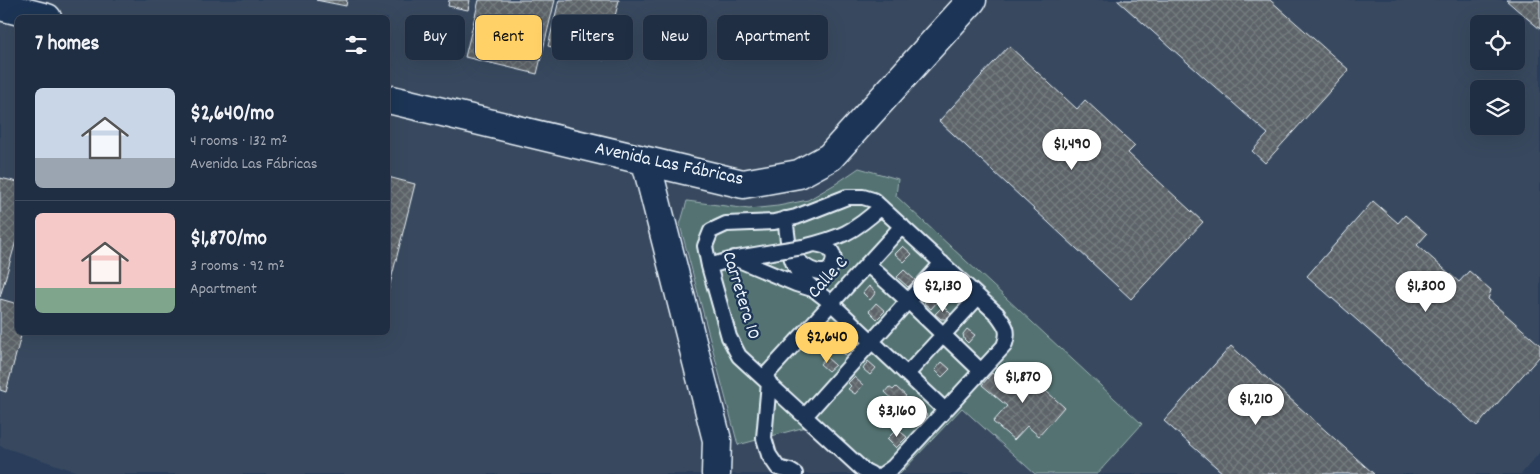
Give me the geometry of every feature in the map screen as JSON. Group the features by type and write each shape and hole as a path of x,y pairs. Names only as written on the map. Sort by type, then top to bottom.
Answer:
{"street":[{"name":"Avenida Las Fábricas","path":"390,100 743,184 799,174 830,158 972,0"},
{"path":"0,6 36,15"},
{"path":"646,162 717,440 716,474"}],"lane":[{"name":"Carretera 10","path":"871,474 862,470 739,356 729,337 709,266 705,246 711,231 726,224 774,222 796,218 847,197 862,197 873,200 997,314 1006,326 1008,337 1004,346 893,467 883,474"},
{"path":"709,266 734,258 797,249 852,231 881,207"},
{"path":"785,219 797,249 797,270 815,290 908,373 946,410"},
{"name":"Calle C","path":"766,380 831,303 902,226"},
{"path":"734,258 815,290"},
{"path":"805,416 942,263"},
{"path":"867,264 981,371"},
{"path":"908,373 978,297"},
{"path":"766,380 764,438 769,455 778,468 795,474"}],"shaded area":[{"path":"0,0 1540,0 1540,452 1521,474 84,474 0,446"}],"green space":[{"path":"859,168 898,179 896,196 1142,424 1097,474 1035,474 962,408 900,474 855,474 809,426 738,445 680,225 687,201 749,209 778,206 808,200"}],"building":[{"path":"316,0 347,0 346,6"},
{"path":"449,0 470,0 468,10 448,6"},
{"path":"479,0 555,0 542,53 542,15 475,15"},
{"path":"559,0 619,0 615,15 555,15"},
{"path":"1117,0 1270,0 1349,70 1265,163 1252,151 1268,134"},
{"path":"1506,0 1540,0 1540,29 1525,15"},
{"path":"475,16 475,59 465,57"},
{"path":"552,29 552,47 548,46"},
{"path":"1009,46 1077,109 1085,100 1135,146 1128,153 1203,222 1131,299 939,121"},
{"path":"478,60 540,60 537,74"},
{"path":"0,178 15,181 15,244 0,297"},
{"path":"390,178 415,184 390,284"},
{"path":"1373,201 1398,223 1405,215 1427,234 1417,245 1459,282 1469,271 1491,290 1488,299 1540,345 1540,356 1477,426 1307,276"},
{"path":"903,246 912,254 904,262 895,254"},
{"path":"904,270 915,280 908,287 897,277"},
{"path":"869,286 876,292 870,300 863,293"},
{"path":"930,296 937,302 931,309 924,303"},
{"path":"0,299 15,303 15,335 21,335 6,392 0,390"},
{"path":"876,303 885,311 877,319 869,311"},
{"path":"943,306 951,314 946,319 941,319 935,314"},
{"path":"967,329 975,335 968,343 964,339 963,334"},
{"path":"843,339 848,343 848,350 845,355 836,347"},
{"path":"1231,346 1374,474 1224,474 1164,421"},
{"path":"826,357 835,365 828,371 820,364"},
{"path":"868,361 876,368 870,375 863,369"},
{"path":"942,362 950,369 942,377 935,370"},
{"path":"1019,367 1064,407 1039,436 1027,426 1014,440 993,422 1007,406 982,385 992,373 1005,383"},
{"path":"854,377 863,385 855,394 848,389 851,386 848,383"},
{"path":"889,387 893,390 896,387 906,396 898,404 885,392"},
{"path":"918,406 927,415 920,422 912,414"},
{"path":"897,429 907,437 896,448 887,439"}]}
